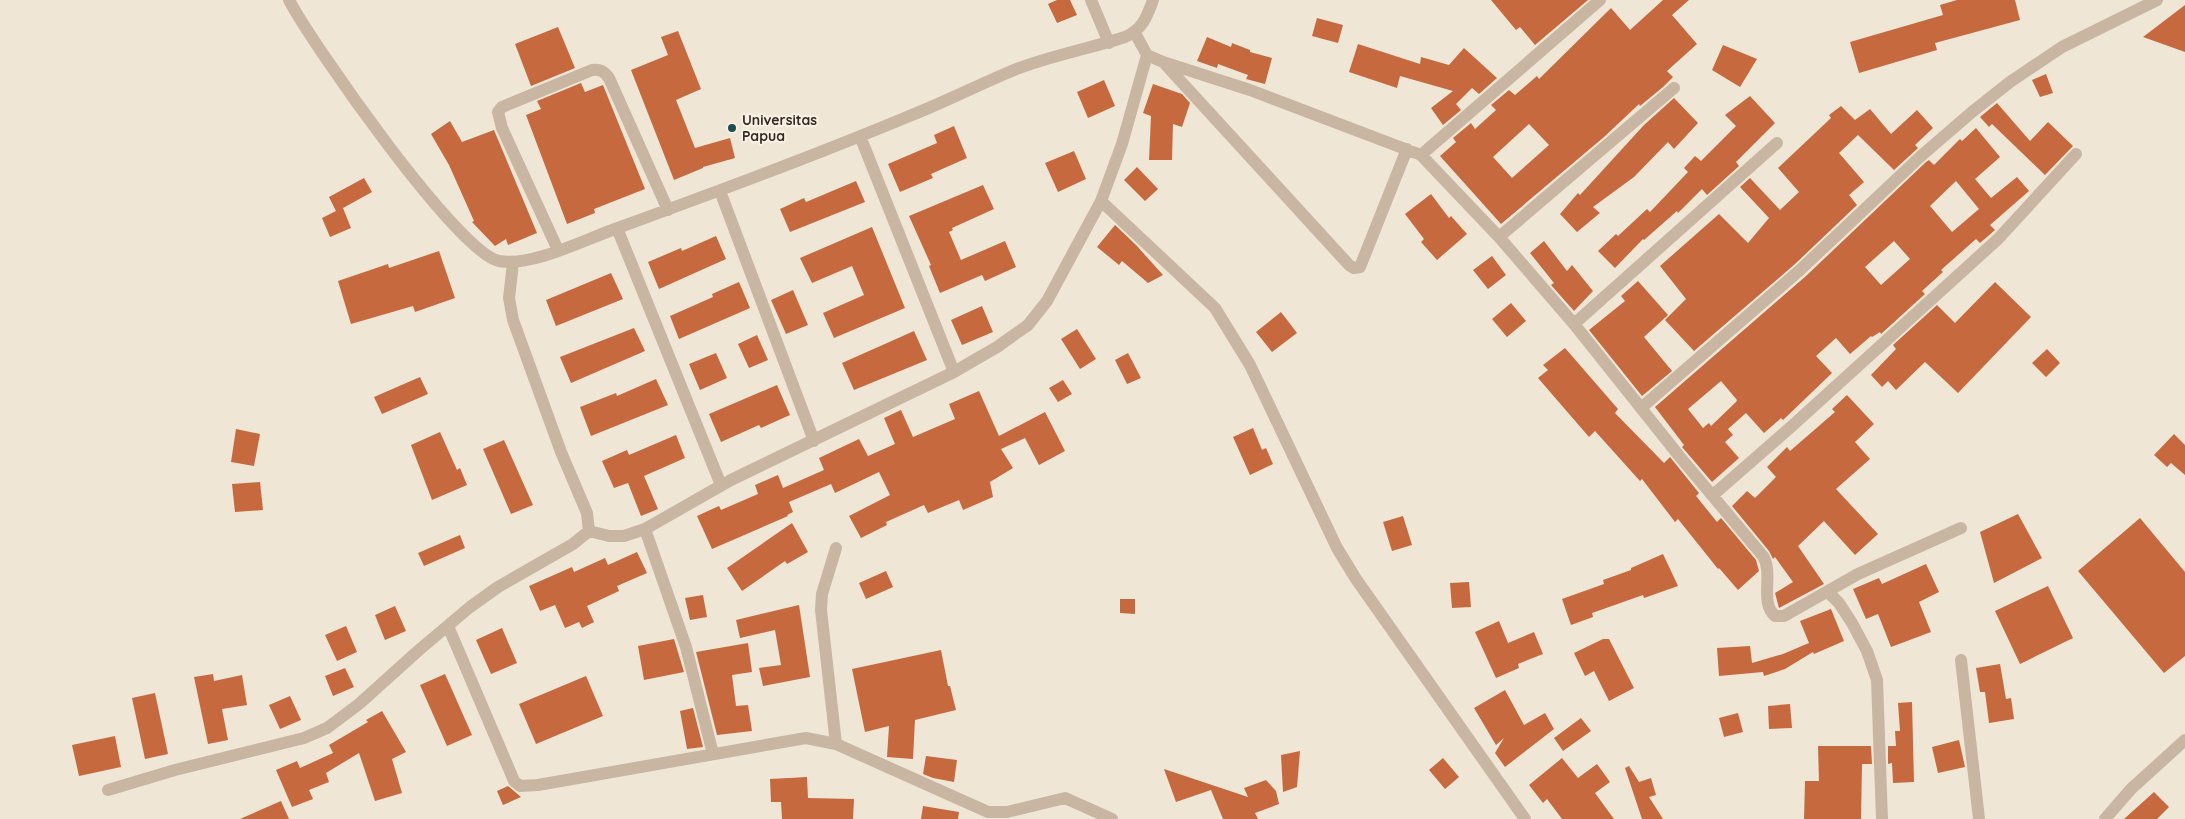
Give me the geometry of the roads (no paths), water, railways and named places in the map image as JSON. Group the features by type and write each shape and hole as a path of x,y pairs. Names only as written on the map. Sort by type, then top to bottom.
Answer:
{"street":[{"path":"290,0 358,106 455,228 482,253 497,261 513,262 523,262 558,250 720,191 860,136 1017,69 1109,43 1135,33 1142,27 1153,0"},
{"path":"1091,0 1109,43"},
{"path":"1421,155 1600,0"},
{"path":"1641,408 1800,270 1921,156 2010,82 2062,47 2157,0"},
{"path":"1135,33 1148,55 1163,62 1250,90 1421,155 1499,237 1574,324 1766,562 1769,573 1768,608 1775,616 1784,616 1828,593 1858,574 1961,528"},
{"path":"589,531 609,536 624,536 645,529 721,485 954,372 997,347 1028,325 1047,301 1101,201 1122,144 1148,55"},
{"path":"1163,62 1349,266 1354,268 1360,267 1407,149"},
{"path":"558,250 502,128 498,112 502,107 592,70 599,70 609,78 668,210"},
{"path":"1499,237 1674,88"},
{"path":"860,136 954,372"},
{"path":"1574,324 1777,143"},
{"path":"1713,495 1998,239 2076,154"},
{"path":"720,191 814,441"},
{"path":"1101,201 1215,308 1250,366 1337,548 1356,579 1525,819"},
{"path":"617,228 721,485"},
{"path":"513,262 509,298 513,320 561,452 587,514 589,531"},
{"path":"645,529 686,647 713,754"},
{"path":"108,790 175,770 304,738 327,728 359,704 448,626 498,588 573,544 589,531"},
{"path":"836,548 822,594 821,610 836,744"},
{"path":"1828,593 1839,603 1852,622 1867,651 1877,680 1882,819"},
{"path":"448,626 508,769 520,786 538,785 806,738 836,744 988,812 1006,812 1065,798 1112,819"},
{"path":"1961,660 1979,819"},
{"path":"2105,819 2131,789 2185,740"}],"place":[{"name":"Universitas Papua","path":"732,128"}]}
